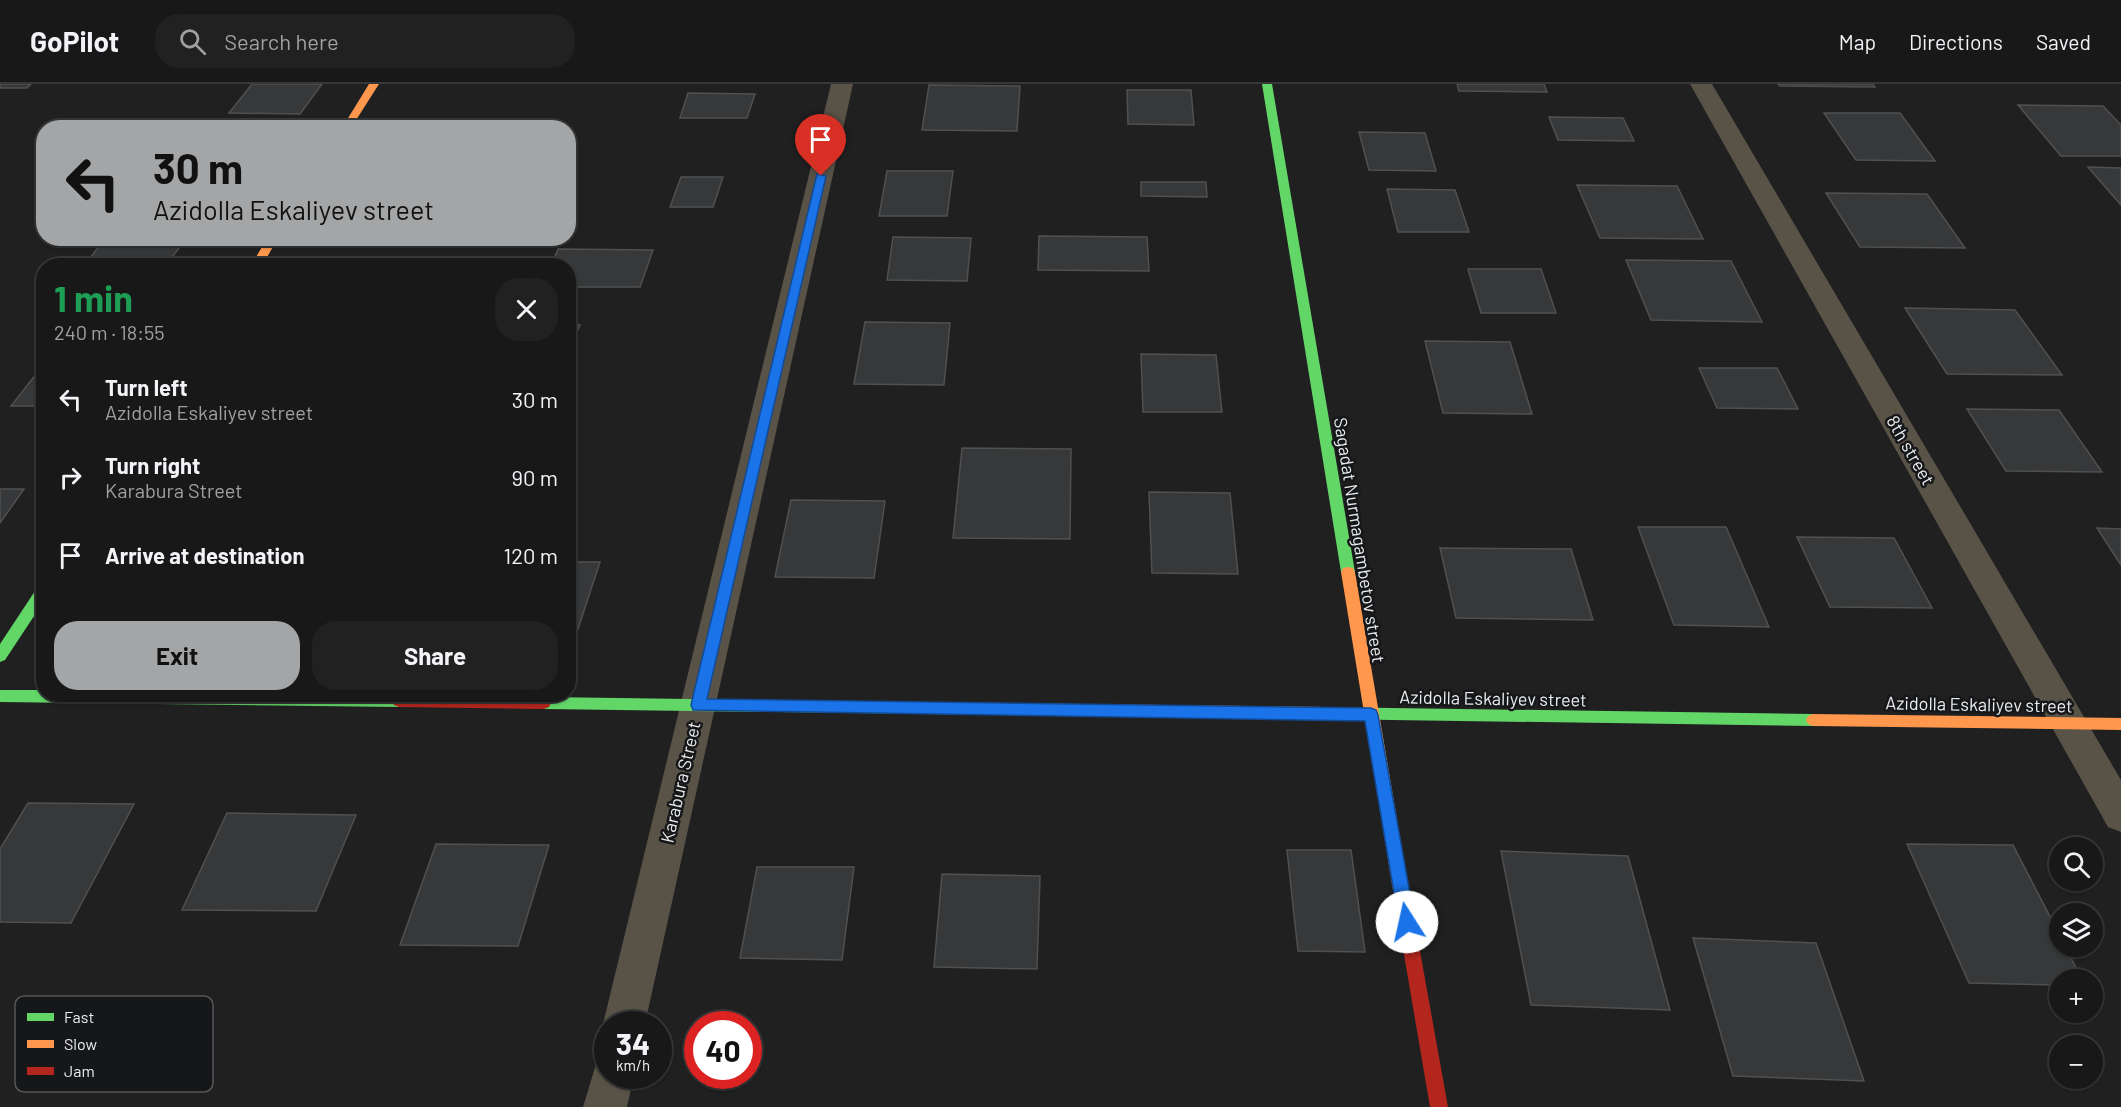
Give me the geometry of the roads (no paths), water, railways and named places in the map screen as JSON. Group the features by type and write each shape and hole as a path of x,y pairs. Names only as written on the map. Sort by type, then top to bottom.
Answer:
{"street":[{"path":"351,120 374,84"},
{"name":"Karabura Street","path":"627,1011 842,84"},
{"name":"Sagadat Nurmagambetov street","path":"1268,84 1371,715 1439,1107"},
{"name":"8th street","path":"1701,84 2121,815"},
{"path":"0,656 36,602"},
{"name":"Azidolla Eskaliyev street","path":"0,696 36,696"},
{"name":"Azidolla Eskaliyev street","path":"465,702 2121,724"},
{"path":"605,1107 609,1089"}]}
